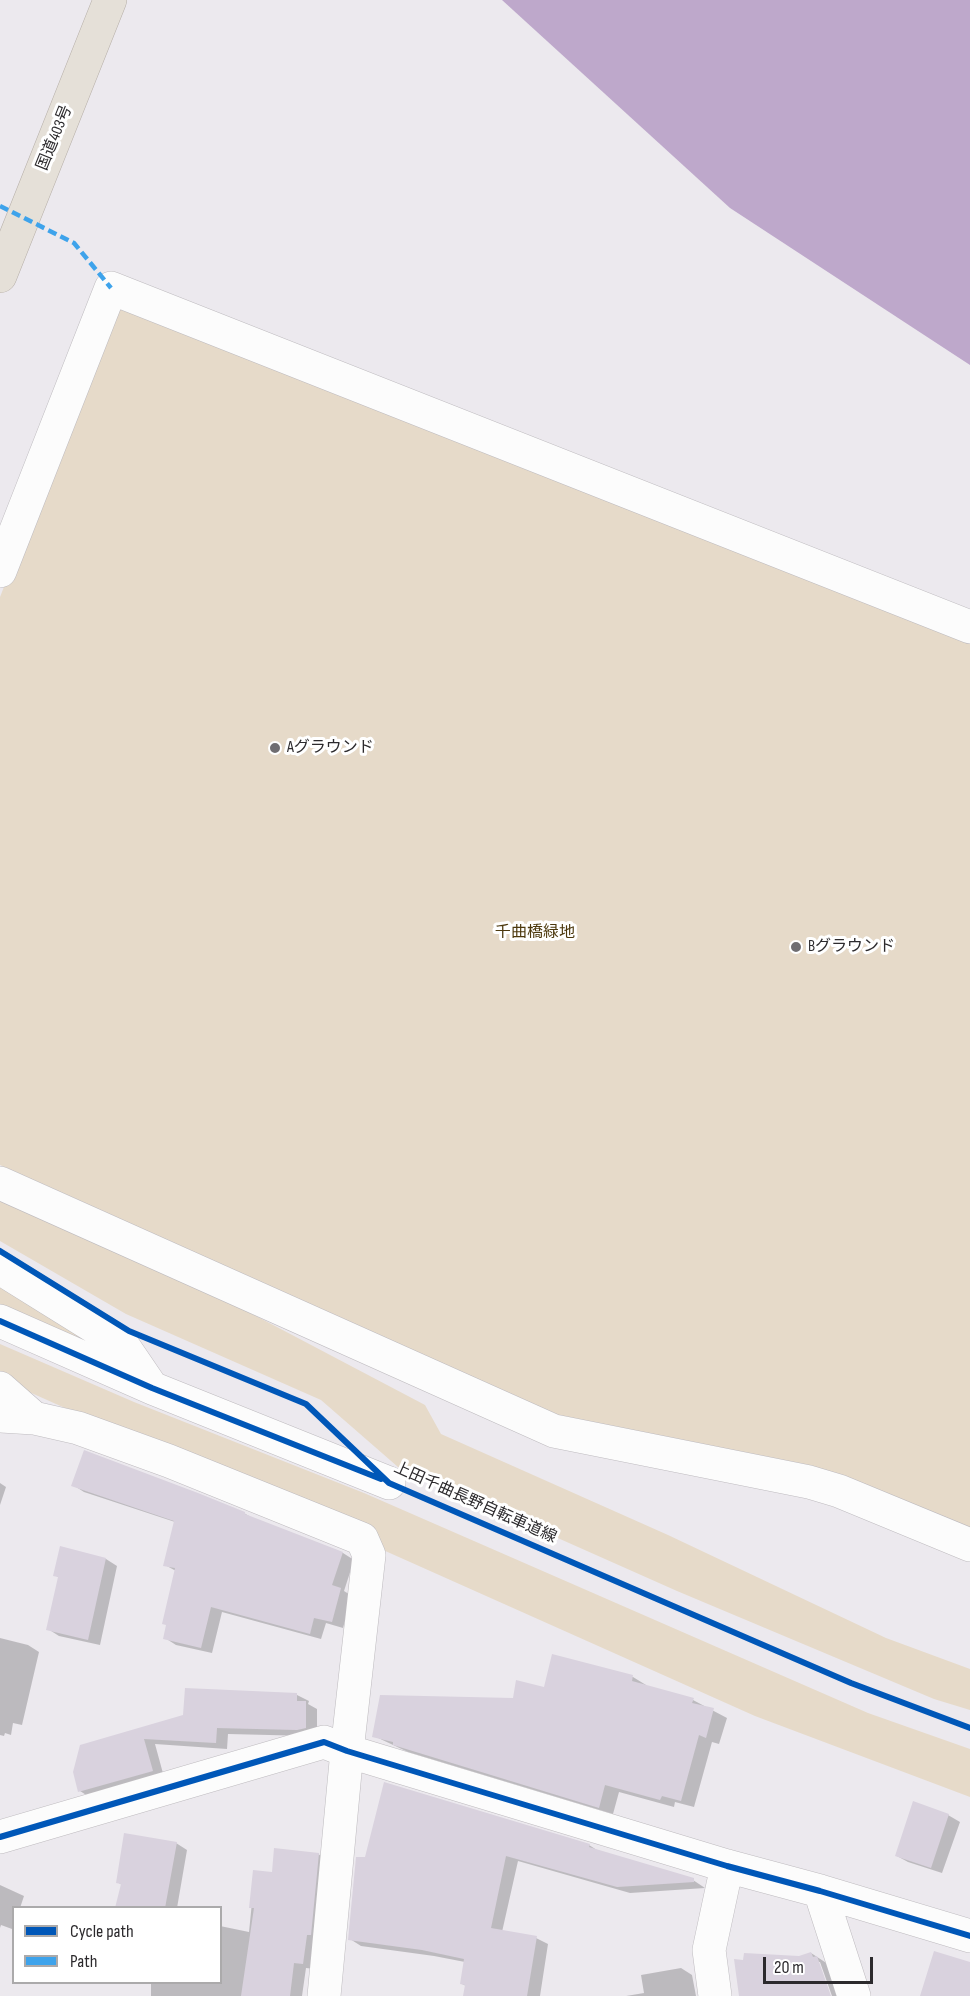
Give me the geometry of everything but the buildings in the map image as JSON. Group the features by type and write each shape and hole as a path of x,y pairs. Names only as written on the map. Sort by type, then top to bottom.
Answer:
{"highway":[{"name":"国道403号","path":"0,276 110,0"}],"street":[{"path":"0,571 111,288 970,627"},
{"path":"0,1183 554,1431 809,1482 839,1491 970,1545"},
{"path":"0,1269 122,1344 152,1388"},
{"path":"0,1321 152,1388 389,1483"},
{"path":"0,1388 34,1418"},
{"path":"0,1416 34,1418 78,1428 362,1539 369,1555 347,1750 324,1996"},
{"path":"0,1837 324,1742 727,1866 970,1936"},
{"path":"715,1996 709,1950 727,1866"},
{"path":"820,1891 854,1996"}],"green space":[{"name":"千曲橋緑地","path":"117,301 970,643 970,1530 812,1467 558,1415 0,1165 0,597"},
{"path":"0,1198 220,1297 425,1405 441,1434 668,1535 886,1638 970,1669 970,1710 934,1699 677,1591 398,1467 321,1400 126,1314 0,1241"},
{"path":"0,1287 97,1345 0,1309"},
{"path":"0,1344 134,1402 364,1493 868,1713 970,1749 970,1797 755,1716 0,1379"}],"shaded area":[{"path":"502,0 970,0 970,365 730,208"}],"marked path":[{"path":"0,206 74,243 111,288"}],"cycle path":[{"name":"上田千曲長野自転車道線","path":"0,1251 129,1331 306,1404 389,1483 851,1683 970,1728"},
{"name":"上田千曲長野自転車道線","path":"0,1321 152,1388 381,1479"},
{"path":"0,1837 324,1742 347,1751 727,1866 970,1936"}],"place":[{"name":"Aグラウンド","path":"275,748"},
{"name":"Bグラウンド","path":"796,947"}]}
